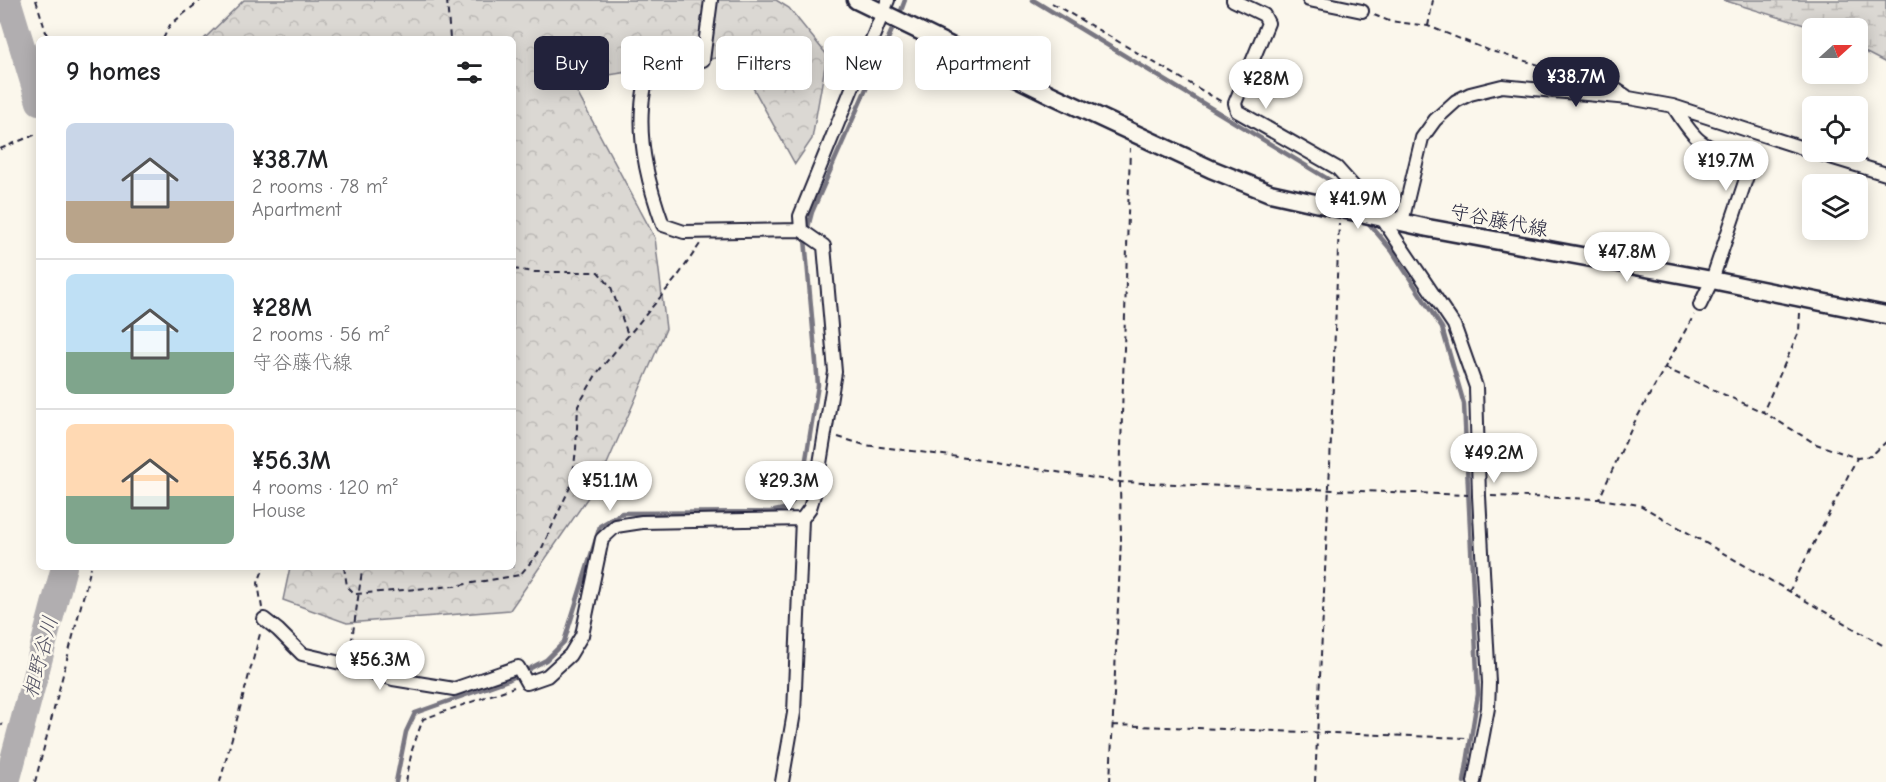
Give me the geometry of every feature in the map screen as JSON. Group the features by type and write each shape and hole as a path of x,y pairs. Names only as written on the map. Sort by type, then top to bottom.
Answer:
{"main road":[{"name":"守谷藤代線","path":"856,0 891,13 1054,96 1211,169 1270,193 1402,222 1886,315"}],"street":[{"path":"711,0 703,60 652,52 642,106 643,152 651,193 663,225 684,232 801,230 824,246 836,372 816,488 810,508 802,519 795,713 782,782"},
{"path":"1233,0 1264,15 1268,23 1235,103 1237,111 1337,168 1379,217 1454,325 1476,387 1489,683 1488,708 1474,782"},
{"path":"1309,0 1362,11"},
{"path":"801,230 800,216 891,13"},
{"path":"1592,74 1629,98"},
{"path":"1402,222 1422,138 1435,120 1456,101 1470,94 1502,86 1629,98 1673,106 1802,147"},
{"path":"1673,106 1700,141 1725,153 1749,170 1712,280 1700,304"},
{"path":"1848,162 1886,174"},
{"path":"264,619 302,654 349,665 393,679 454,689 518,667 527,683 547,676 570,655 582,635 603,539 616,525 642,522 802,519"}],"path":[{"path":"36,0 47,36"},
{"path":"165,36 170,26 201,0"},
{"path":"447,0 450,36"},
{"path":"1428,26 1433,0"},
{"path":"1052,3 1237,111"},
{"path":"1362,11 1389,21 1428,26 1488,50 1549,68 1592,74"},
{"path":"1110,782 1121,540 1120,482 1131,130"},
{"path":"0,149 36,134"},
{"path":"1315,782 1339,229 1342,209"},
{"path":"344,570 347,585 355,594 454,586 520,575 541,550 572,483 578,406 597,373 678,276 709,232"},
{"path":"516,269 534,272 598,272 611,287 628,335"},
{"path":"1763,412 1800,332 1801,298"},
{"path":"1599,499 1634,423 1700,304"},
{"path":"1665,368 1763,412 1816,444 1857,458 1871,456 1886,442"},
{"path":"826,434 865,445 1120,482 1599,499 1640,505 1886,647"},
{"path":"1789,592 1857,458"},
{"path":"35,782 90,570"},
{"path":"220,782 264,619 258,583 263,570"},
{"path":"349,665 362,571"},
{"path":"406,782 412,750 423,718 527,683"},
{"path":"1113,725 1466,738"}],"green space":[{"path":"244,0 776,0 789,8 812,36 716,36 716,58 704,60 704,36 621,36 621,73 609,75 609,36 534,36 534,90 576,90 655,238 666,329 600,480 510,610 347,623 283,600 289,570 516,570 516,36 207,36"},
{"path":"1723,0 1886,0 1886,63 1868,54 1868,18 1802,18 1802,24"},
{"path":"812,36 824,51 824,72 812,139 795,164 754,90 812,90"}],"waterway":[{"name":"相野谷川","path":"8,0 36,92"},
{"path":"899,16 905,0"},
{"path":"1033,0 1336,184 1355,207"},
{"path":"396,782 406,732 415,713 508,680 546,660 564,642 600,526 622,513 770,512 788,508 801,490 818,385 805,239 812,212 895,23"},
{"path":"1366,220 1392,251 1442,328 1464,404 1478,694 1464,782"},
{"name":"相野谷川","path":"7,782 63,570"}]}
